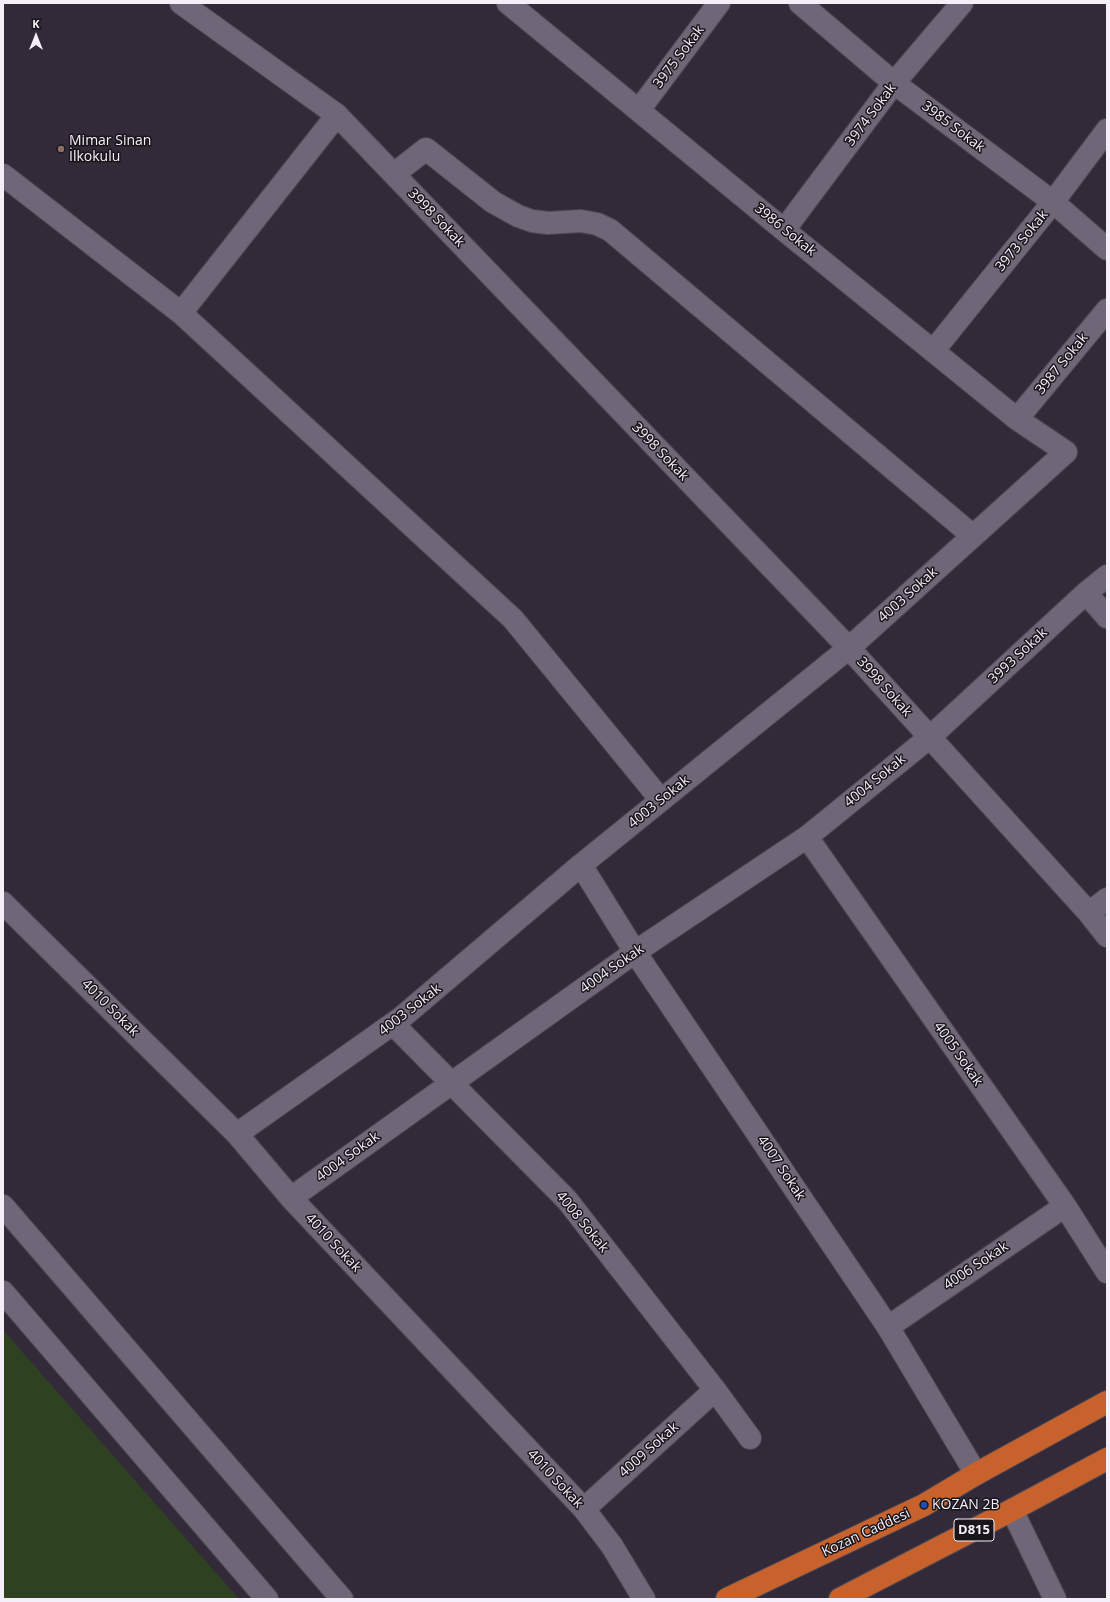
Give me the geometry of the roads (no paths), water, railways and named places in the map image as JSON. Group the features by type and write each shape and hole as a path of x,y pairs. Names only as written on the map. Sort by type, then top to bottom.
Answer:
{"highway":[{"name":"Kozan Caddesi","path":"727,1599 924,1505 976,1474 1107,1402"},
{"name":"D815","path":"840,1599 1107,1459"}],"street":[{"name":"3998 Sokak","path":"181,3 337,115 849,648 1089,913 1107,936"},
{"name":"3986 Sokak","path":"508,3 1017,419 1066,452"},
{"name":"3975 Sokak","path":"639,110 719,3"},
{"name":"3985 Sokak","path":"800,3 894,83 1053,202 1107,249"},
{"name":"3974 Sokak","path":"784,230 894,83 962,3"},
{"path":"181,313 337,115"},
{"name":"3973 Sokak","path":"934,350 1053,202 1107,130"},
{"path":"394,174 426,149 493,202 518,216 548,223 581,221 597,224 610,230 973,536"},
{"path":"3,175 181,313 512,619 661,800"},
{"name":"3987 Sokak","path":"1017,419 1107,310"},
{"name":"4003 Sokak","path":"237,1134 393,1024 580,865 849,648 1066,452"},
{"name":"3993 Sokak","path":"930,737 1086,593 1107,576"},
{"path":"1086,593 1107,617"},
{"name":"4004 Sokak","path":"291,1198 635,952 807,837 930,737"},
{"name":"4005 Sokak","path":"807,837 1064,1206 1107,1272"},
{"name":"4007 Sokak","path":"580,865 635,952 888,1327 976,1474"},
{"path":"1089,913 1107,899"},
{"name":"4010 Sokak","path":"3,903 237,1134 291,1198 584,1510 612,1546 644,1599"},
{"name":"4008 Sokak","path":"393,1024 567,1200 715,1390 750,1438"},
{"path":"3,1206 342,1599"},
{"name":"4006 Sokak","path":"888,1327 1064,1206"},
{"path":"3,1292 267,1599"},
{"name":"4009 Sokak","path":"584,1510 715,1390"},
{"path":"1012,1510 1055,1599"}],"place":[{"name":"Mimar Sinan İlkokulu","path":"61,149"},
{"name":"KOZAN 2B","path":"924,1505"}]}
